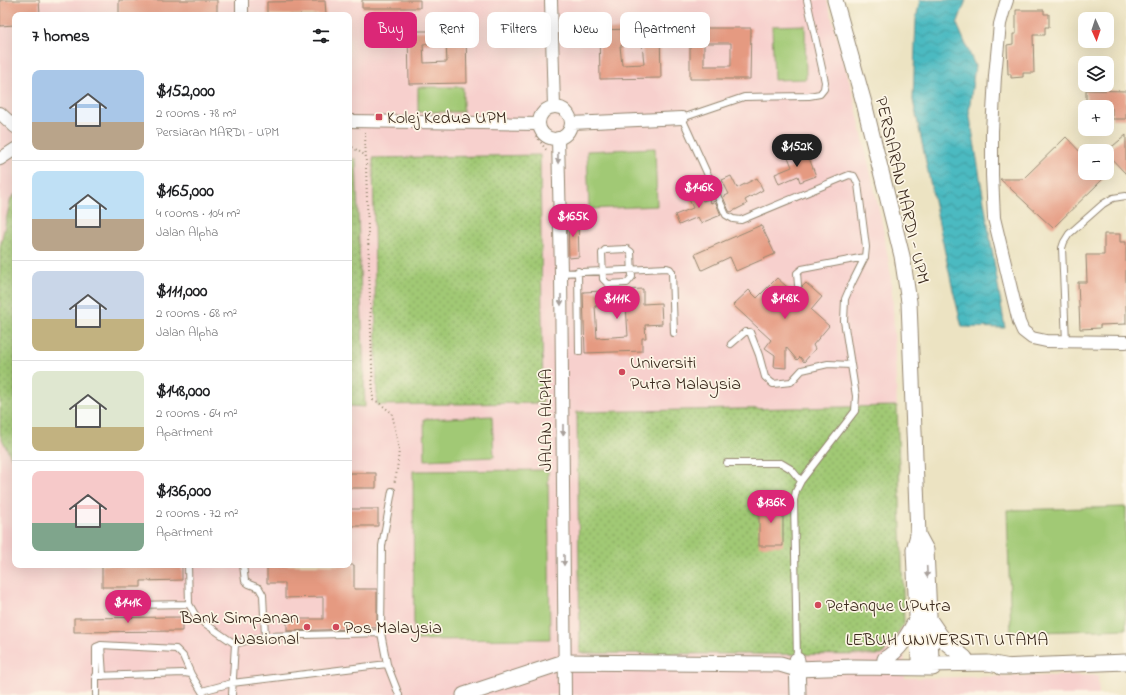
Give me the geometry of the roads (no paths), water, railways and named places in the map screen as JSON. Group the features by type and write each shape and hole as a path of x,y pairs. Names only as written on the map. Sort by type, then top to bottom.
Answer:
{"street":[{"path":"242,0 242,12"},
{"path":"551,0 554,107"},
{"name":"PERSIARAN MARDI - UPM","path":"835,0 864,103 903,264 908,302 918,535 914,550 923,619 926,660"},
{"path":"1007,0 1000,24 995,76 992,131 992,175 994,218 1019,322 1023,331 1032,338 1046,341 1126,342"},
{"path":"554,107 564,110 568,114 570,123 569,129 566,133 562,137 558,138 552,138 543,134 540,130 539,124 541,115 549,108 554,107"},
{"path":"0,113 12,124"},
{"path":"570,123 682,118"},
{"path":"352,121 539,124"},
{"name":"JALAN ALPHA","path":"558,138 561,273 565,695"},
{"path":"0,159 12,151"},
{"path":"885,659 890,656 923,619 944,641 965,658"},
{"name":"LEBUH UNIVERSITI UTAMA","path":"797,664 885,659 926,660 1045,657 1120,662"},
{"path":"854,667 874,664 922,664 926,660 988,663 1010,666"},
{"name":"LEBUH UNIVERSITI UTAMA","path":"464,695 564,662 797,664 854,667 926,668 1120,662"},
{"path":"797,664 798,695"}],"lane":[{"path":"797,664 794,500 796,491 801,481 855,411 856,396 844,321 846,299 865,257 866,247 858,184 854,176 849,175 741,220 733,220 726,215 682,118 744,97 809,96 820,94 824,89 826,82 807,0"},
{"path":"1066,342 1062,248 1064,242 1069,234 1102,204 1113,198 1126,196"},
{"path":"627,249 631,252 632,277 627,283 608,284 603,279 603,270 602,254 605,250 627,249"},
{"path":"798,285 797,273 802,269 865,257"},
{"path":"561,273 603,270 670,269 672,272 674,333"},
{"path":"578,271 579,352"},
{"path":"731,344 745,332 750,332 759,355 765,377 772,384 791,382 802,370 828,364 850,365"},
{"path":"727,462 781,463 791,469 801,481"},
{"path":"392,491 382,546 381,634 387,664 399,695"},
{"path":"188,568 189,604 197,618 235,644 265,636 381,634"},
{"path":"243,568 245,581 259,588 263,595 265,636"},
{"path":"130,604 189,604"},
{"path":"232,695 235,644"},
{"path":"96,695 96,647 101,645 176,649 183,656 191,674 203,693 232,683 387,664"},
{"path":"101,645 103,676"},
{"path":"95,676 191,674"}],"water":[{"path":"920,0 966,0 957,24 975,66 969,111 1005,328 962,327 913,100 916,19"}],"place":[{"name":"Kolej Kedua UPM","path":"379,117"},
{"name":"Universiti Putra Malaysia","path":"622,372"},
{"name":"Petanque UPutra","path":"818,605"},
{"name":"Bank Simpanan Nasional","path":"307,627"},
{"name":"Pos Malaysia","path":"336,627"}]}
